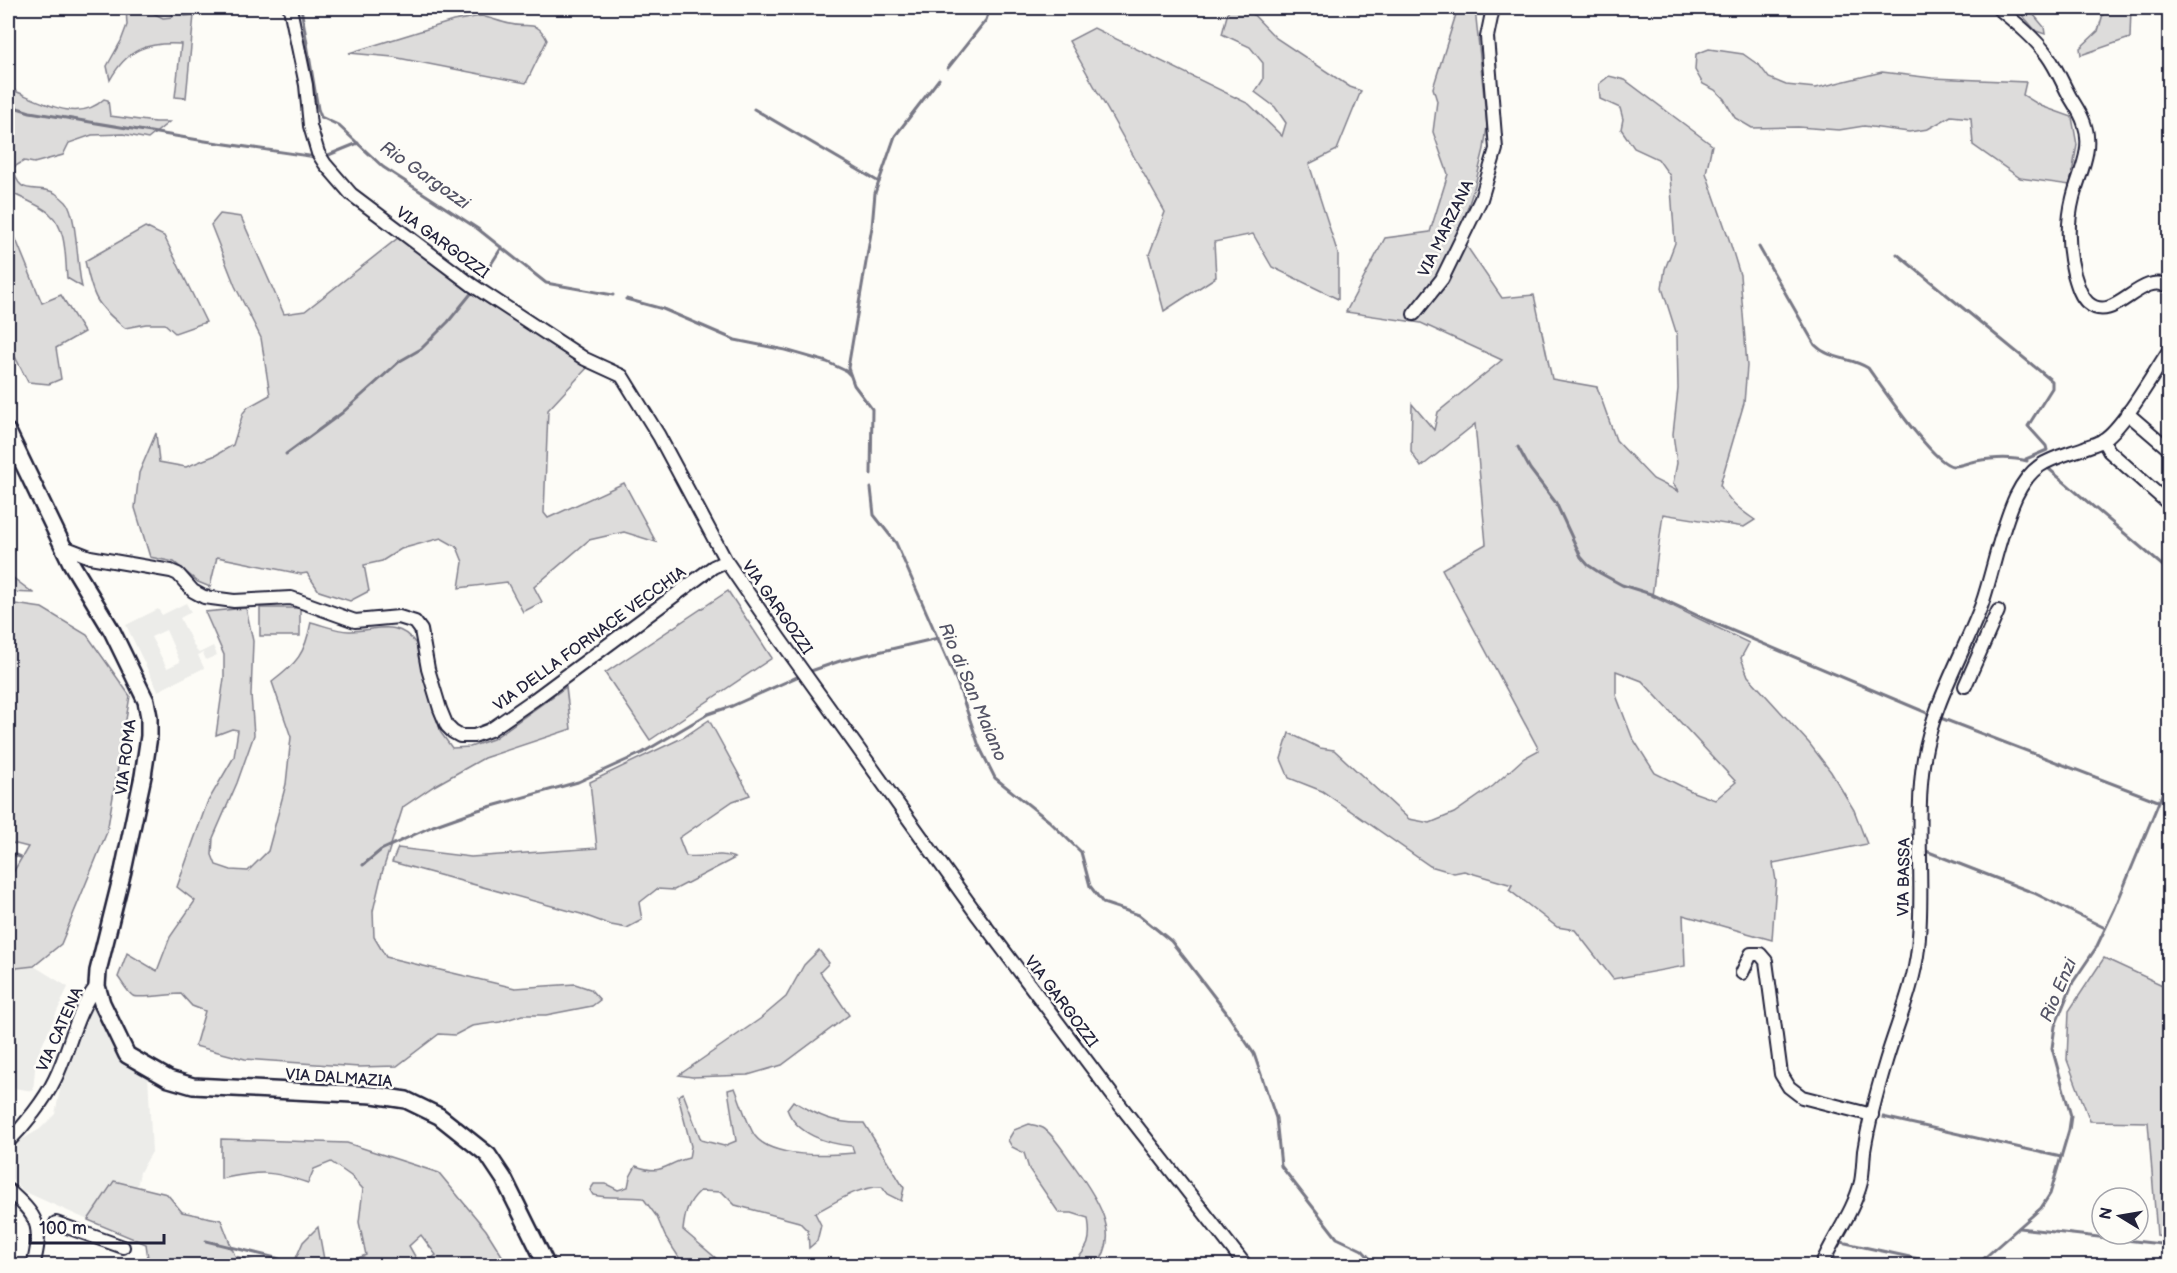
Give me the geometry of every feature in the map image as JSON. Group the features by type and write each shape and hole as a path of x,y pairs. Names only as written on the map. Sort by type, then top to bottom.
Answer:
{"main road":[{"name":"VIA ROMA","path":"8,432 82,583 112,631 146,701 149,717 149,736 143,776 123,871 98,970 97,986"},
{"name":"VIA DALMAZIA","path":"97,986 102,1003 127,1054 169,1080 193,1086 373,1095 406,1100 439,1116 488,1155 504,1179 548,1266"}],"street":[{"name":"VIA GARGOZZI","path":"291,8 306,86 310,126 318,153 332,174 370,209 488,296 585,359 622,376 659,436 726,561 779,638 978,916 1113,1096 1246,1266"},
{"name":"VIA MARZANA","path":"1414,314 1442,279 1481,199 1496,149 1487,36 1493,8"},
{"path":"1998,8 2030,36 2047,55 2085,124 2088,151 2072,200 2069,227 2070,259 2078,288 2087,302 2099,308 2110,307 2155,282 2164,283 2169,287"},
{"name":"VIA BASSA","path":"1821,1266 1856,1198 1885,1063 1913,974 1918,949 1921,785 1924,757 1935,716 1983,601 2003,528 2016,496 2028,476 2041,464 2103,440 2127,413 2169,349"},
{"path":"2127,413 2169,450"},
{"path":"2103,440 2109,451 2169,505"},
{"name":"VIA DELLA FORNACE VECCHIA","path":"64,547 90,557 171,571 178,574 193,591 204,597 234,601 291,598 355,621 399,617 409,619 415,622 421,630 433,687 443,717 453,732 460,736 474,736 490,730 713,567 726,561"},
{"path":"1965,686 1998,611"},
{"path":"1967,641 1982,648"},
{"path":"1742,973 1751,954 1760,954 1766,961 1780,1074 1789,1087 1802,1097 1872,1115"},
{"name":"VIA CATENA","path":"8,1142 20,1130 55,1081 87,1000 97,986"},
{"path":"8,1190 28,1207 37,1224 33,1266"},
{"path":"56,1223 123,1247"}],"shaded area":[{"path":"126,8 143,8 163,18 172,17 173,8 185,8 185,16 194,15 186,98 175,97 181,44 148,46 131,54 123,61 110,80 107,66 127,25"},
{"path":"1229,8 1247,8 1276,38 1350,87 1361,91 1337,150 1309,164 1338,254 1338,299 1272,267 1253,234 1214,242 1216,277 1164,311 1149,255 1165,212 1069,41 1094,28 1249,104 1282,136 1286,123 1275,107 1255,92 1263,80 1263,63 1250,47 1222,34"},
{"path":"1455,8 1475,8 1487,126 1475,185 1459,235 1502,298 1534,295 1552,379 1597,387 1616,440 1653,479 1679,492 1673,484 1677,463 1673,434 1678,389 1677,335 1662,288 1665,269 1675,243 1670,176 1658,159 1634,148 1621,129 1623,119 1620,108 1600,99 1599,84 1609,76 1625,80 1712,145 1706,173 1740,275 1747,366 1744,403 1720,485 1735,505 1755,520 1744,527 1663,514 1652,596 1749,643 1741,658 1748,676 1809,743 1831,772 1854,810 1867,844 1773,863 1776,881 1772,940 1683,915 1685,966 1613,979 1575,930 1557,927 1509,890 1512,885 1464,871 1454,873 1430,866 1322,791 1289,778 1281,759 1289,733 1320,748 1334,750 1409,819 1430,823 1454,813 1493,786 1524,758 1539,750 1442,569 1486,544 1475,424 1421,467 1411,452 1412,404 1434,430 1438,412 1502,360 1421,323 1346,312 1385,238 1430,232 1448,174 1433,132 1437,101 1433,88 1457,11","holes":["1616,671 1642,681 1736,782 1715,800 1655,773 1632,737 1616,695"]},
{"path":"2016,8 2028,8 2044,27 2045,34 2036,31"},
{"path":"2100,8 2131,8 2130,38 2081,55 2080,48 2098,31 2103,14"},
{"path":"481,16 510,24 535,27 543,33 547,40 526,83 393,57 349,53 453,21"},
{"path":"1709,49 1743,54 1760,66 1769,78 1786,85 1816,88 1882,72 1932,78 2026,82 2023,95 2041,106 2072,117 2077,145 2070,185 2020,178 1973,145 1971,118 1951,116 1928,129 1909,132 1864,126 1839,130 1798,127 1752,128 1735,118 1724,99 1715,90 1703,84 1695,70 1696,54"},
{"path":"8,78 10,89 58,108 82,110 104,99 108,100 110,116 169,122 148,139 123,134 92,135 69,143 63,155 34,163 24,161 14,167 19,183 24,187 55,193 70,208 82,287 67,278 64,244 56,220 42,208 8,191"},
{"path":"220,214 241,217 284,314 305,311 398,238 588,367 548,410 544,513 548,518 624,483 656,542 624,532 589,540 534,587 542,602 523,612 507,582 459,588 463,562 457,547 441,538 401,549 382,561 364,565 369,591 350,601 319,591 307,573 301,574 217,557 210,587 198,582 174,562 150,557 135,508 139,473 156,433 159,462 186,467 216,455 233,445 243,413 248,407 270,395 261,338 235,286 211,225"},
{"path":"8,220 42,303 61,295 84,332 56,348 61,379 49,384 28,382 8,343"},
{"path":"145,227 164,236 206,322 175,333 165,324 146,324 125,328 97,300 85,261"},
{"path":"8,574 33,593 8,592"},
{"path":"728,591 772,658 650,740 605,673"},
{"path":"8,603 42,608 87,635 130,696 107,832 61,944 34,966 8,969 8,881 28,847 8,842"},
{"path":"186,603 191,612 180,618 196,650 199,653 213,646 217,655 206,660 203,653 198,655 204,668 158,691 126,625 158,609 162,615","holes":["166,630 180,662 167,668 151,637"]},
{"path":"246,608 253,641 251,695 254,735 237,783 213,838 212,855 216,865 231,870 248,871 268,851 286,784 291,737 272,682 299,657 311,622 344,631 393,628 409,636 416,644 441,733 452,748 470,747 493,739 566,687 571,729 484,758 434,786 403,807 382,873 373,911 374,937 386,957 515,988 575,984 590,989 600,1000 592,1006 546,1015 522,1015 500,1022 472,1026 455,1035 439,1034 397,1066 359,1067 245,1059 195,1046 205,1011 192,1006 181,994 136,997 129,992 118,977 127,953 157,971 170,937 195,901 177,887 207,803 234,757 238,730 232,729 216,735 224,678 224,655 205,612"},
{"path":"260,608 300,608 300,636 260,636"},
{"path":"709,720 750,795 733,801 679,838 686,856 723,855 735,858 674,890 657,889 639,903 642,920 627,928 392,862 398,848 471,857 597,848 590,782 684,737"},
{"path":"819,950 829,963 820,972 849,1015 782,1065 748,1075 692,1077 679,1075 760,1019 786,997 804,965"},
{"path":"2104,958 2169,988 2169,1237 2157,1235 2148,1122 2090,1121 2067,1060 2069,1011"},
{"path":"34,966 68,987 36,1059 33,1091 8,1087 8,969"},
{"path":"93,1007 127,1065 148,1075 152,1152 140,1172 137,1187 114,1182 88,1220 23,1191 10,1177 11,1155 16,1143 40,1129 55,1114 62,1080"},
{"path":"735,1088 755,1136 775,1149 802,1154 854,1153 852,1146 823,1140 797,1125 787,1109 793,1101 827,1118 864,1123 904,1188 901,1201 887,1194 882,1187 864,1189 839,1200 815,1213 821,1225 817,1241 809,1248 808,1231 799,1222 735,1205 722,1192 700,1191 687,1209 683,1230 724,1265 688,1265 680,1259 665,1236 657,1217 643,1198 593,1195 590,1190 594,1184 606,1184 618,1190 628,1187 636,1166 652,1170 689,1158 691,1146 678,1096 683,1093 701,1140 724,1146 736,1141 728,1090"},
{"path":"1029,1124 1043,1128 1054,1138 1095,1197 1102,1211 1107,1240 1104,1253 1095,1265 1073,1265 1088,1244 1088,1218 1072,1213 1059,1213 1029,1169 1024,1153 1012,1147 1008,1140 1014,1130"},
{"path":"221,1139 347,1143 439,1173 486,1230 508,1265 423,1265 436,1255 421,1235 409,1246 420,1265 325,1265 342,1264 366,1255 359,1222 363,1189 351,1176 331,1162 314,1169 308,1183 265,1173 221,1179"},
{"path":"114,1181 167,1194 182,1212 221,1220 235,1256 266,1265 149,1265 146,1244 88,1220"},
{"path":"318,1227 325,1265 293,1265 303,1242"}],"waterway":[{"name":"Rio Gargozzi","path":"301,8 321,117 338,125 383,167 478,229 546,283 613,295"},
{"name":"Rio di San Maiano","path":"948,68 986,20 990,8"},
{"name":"Rio di San Maiano","path":"871,474 872,409 854,385 848,368 872,227 875,193 895,136 939,79"},
{"path":"8,105 30,112 316,157"},
{"path":"754,109 879,182"},
{"path":"326,156 358,143"},
{"path":"479,283 502,247"},
{"path":"1759,247 1815,345 1827,353 1868,368 1909,424 1945,463 1953,466 1995,459 2027,461"},
{"path":"1897,254 2052,381 2052,388 2028,426 2047,450 2026,459"},
{"path":"286,454 342,413 400,361 421,349 448,322 474,290"},
{"name":"Rio Gargozzi","path":"626,299 663,309 735,340 785,350 827,362 850,375"},
{"path":"1518,447 1530,469 1556,503 1581,557 1600,573 1622,585 1654,595 1707,620 1932,715"},
{"path":"2049,469 2170,572"},
{"name":"Rio di San Maiano","path":"871,488 874,515 896,543 957,682 979,746 995,778 1049,821 1081,852 1090,886 1103,903 1139,915 1171,941 1186,960 1226,1012 1254,1054 1276,1118 1281,1166 1337,1238 1362,1250 1377,1266"},
{"path":"808,672 840,661 938,638"},
{"path":"363,865 381,850 433,826 478,810 578,782 642,753 708,714 732,706 797,677"},
{"path":"1938,717 2158,801"},
{"name":"Rio Enzi","path":"1971,1266 1981,1261 2041,1208 2050,1194 2071,1116 2052,1048 2055,1026 2073,982 2096,948 2115,908 2170,775"},
{"path":"1926,851 2034,893 2105,928"},
{"path":"8,852 20,857"},
{"path":"1883,1117 2061,1157"},
{"path":"2019,1228 2170,1245"},
{"path":"206,1241 276,1258 296,1266"},
{"path":"1841,1242 1951,1266"}]}
